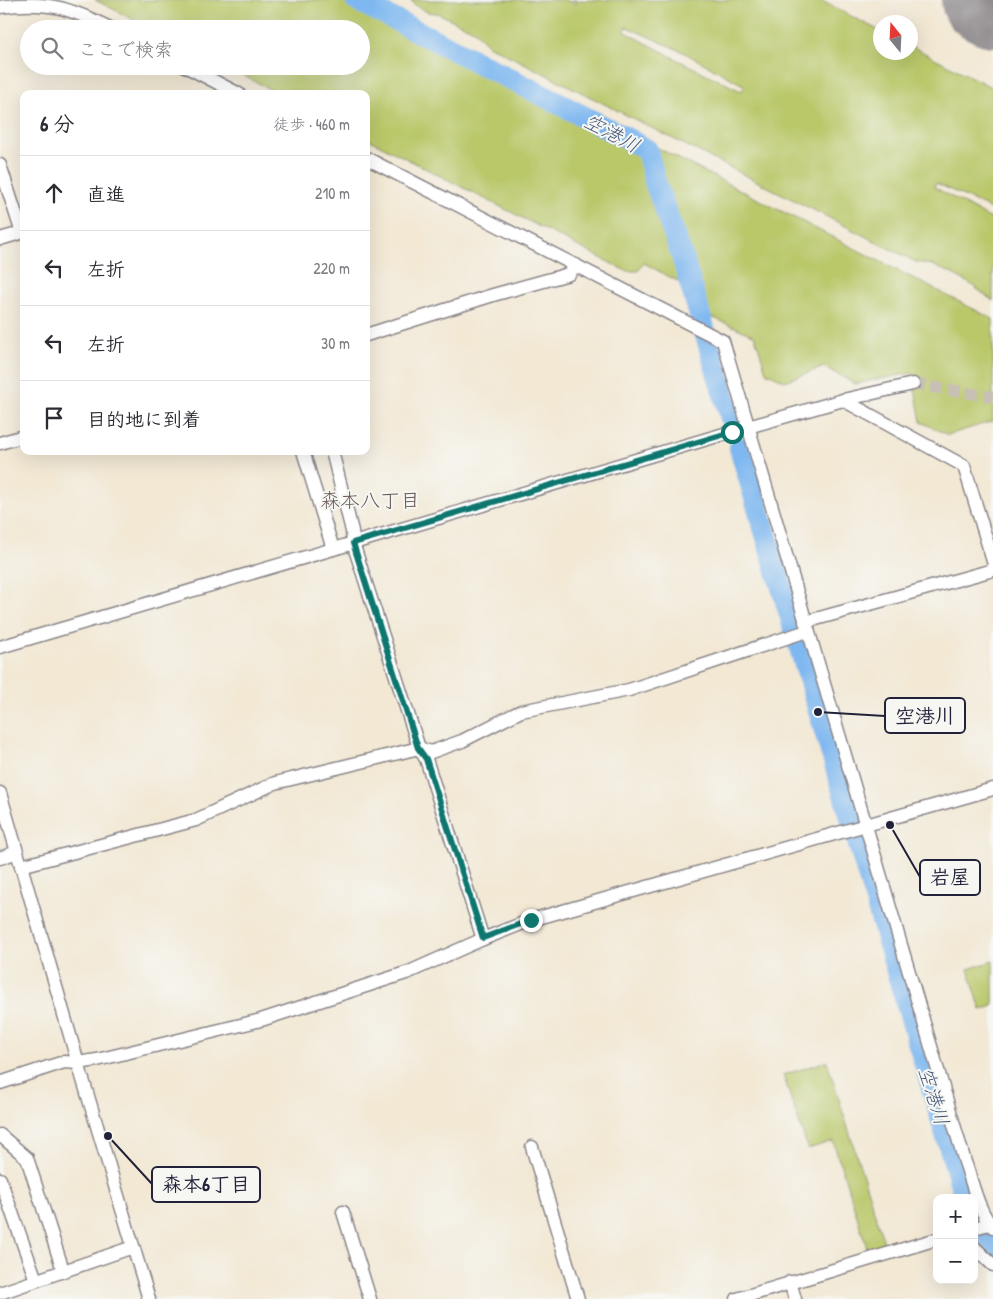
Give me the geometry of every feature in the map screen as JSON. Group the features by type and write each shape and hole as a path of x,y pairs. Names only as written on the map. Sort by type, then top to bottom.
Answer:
{"street":[{"path":"0,7 28,2 60,5 94,20"},
{"path":"202,75 231,90"},
{"path":"370,160 723,341 862,826 986,1225"},
{"path":"1,173 20,224"},
{"path":"0,239 20,233"},
{"path":"370,334 493,295 569,274 576,265"},
{"path":"0,647 748,427 843,400 913,384"},
{"path":"843,400 964,466 993,561"},
{"path":"0,443 20,437"},
{"path":"304,455 334,549"},
{"path":"333,455 352,531 353,543 418,748 426,759 483,938"},
{"path":"21,866 196,820 275,783 418,748 431,752 462,741 521,711 629,690 784,639 805,628 993,570"},
{"path":"0,1083 64,1062 78,1063 97,1060 261,1020 408,972 483,938 531,920 993,788"},
{"path":"0,794 132,1247 149,1299"},
{"path":"0,858 17,852"},
{"path":"0,1135 27,1158 63,1270"},
{"path":"532,1147 578,1299"},
{"path":"1,1183 15,1236 36,1280"},
{"path":"342,1212 370,1299"},
{"path":"737,1299 933,1240"},
{"path":"0,1293 132,1247"},
{"path":"978,1251 993,1266"},
{"path":"790,1282 795,1299"}],"green space":[{"path":"95,0 355,0 650,144 993,319 993,421 948,435 921,422 912,373 855,384 824,367 785,381 766,372 755,336 707,315 687,303 679,282 644,263 638,271 626,271 370,140 370,90 271,90 242,75 370,75 370,20 134,20"},
{"path":"411,0 566,0 575,4 577,3 572,0 820,0 873,27 873,60 918,60 918,50 993,88 993,210 936,183 934,187 993,220 993,301 969,283 951,273 932,265 916,262 488,45 474,30 437,13 427,12 415,5","holes":["627,27 683,52 745,86 741,91 624,31"]},
{"path":"993,961 993,1006 981,1010 968,969"},
{"path":"827,1061 885,1246 868,1251 833,1141 808,1149 783,1075"}],"waterway":[{"name":"空港川","path":"356,0 647,150 656,185 682,256 731,418"},
{"name":"空港川","path":"740,448 964,1194"},
{"name":"空港川","path":"978,1232 993,1248"}],"runway":[{"path":"983,0 993,5"}],"tunnel":[{"path":"913,384 993,397"}],"place":[{"name":"空港川","path":"818,712"},
{"name":"岩屋","path":"890,825"},
{"name":"森本6丁目","path":"108,1136"}],"district":[{"name":"森本八丁目","path":"370,500"}],"route":[{"path":"531,920 483,938 426,759 418,748 353,543 732,432"}]}
